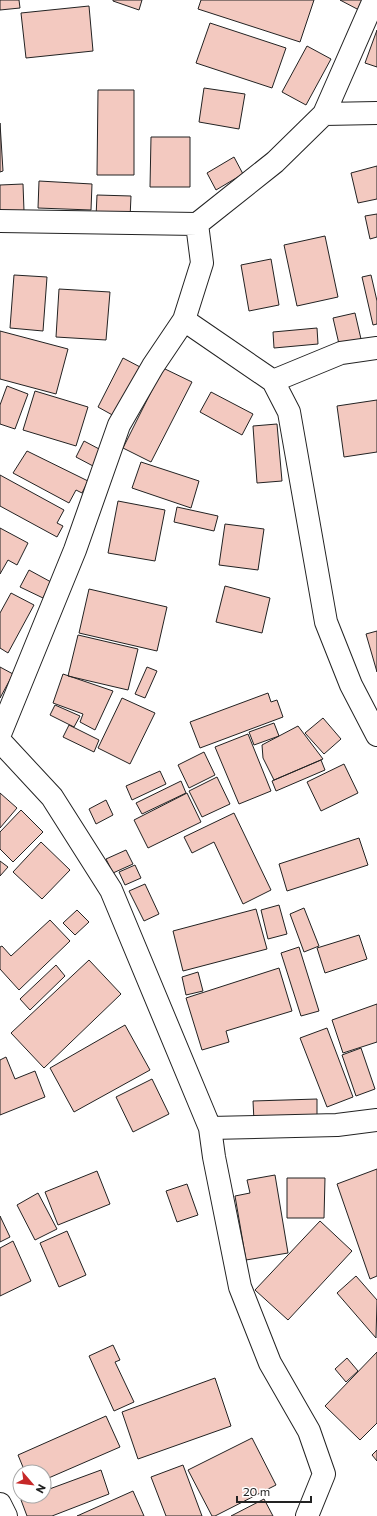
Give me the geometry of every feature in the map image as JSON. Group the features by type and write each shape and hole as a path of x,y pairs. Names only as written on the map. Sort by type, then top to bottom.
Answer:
{"street":[{"path":"0,221 197,224 275,162 324,114 374,0"},
{"path":"324,114 377,113"},
{"path":"0,734 75,550 119,425 153,366 184,320 202,263 197,224"},
{"path":"184,320 273,381 289,412 326,622 351,685 377,735"},
{"path":"273,381 341,353 377,348"},
{"path":"0,741 52,797 111,890 210,1128 214,1157 240,1287 270,1364 309,1430 324,1474 307,1516"},
{"path":"210,1128 336,1125 377,1120"},
{"path":"0,1504 6,1516"}],"building":[{"path":"0,0 19,0 20,8 0,10"},
{"path":"113,0 142,0 139,10"},
{"path":"201,0 314,0 300,42 198,9"},
{"path":"340,0 365,0 359,10"},
{"path":"89,6 93,51 26,58 21,13"},
{"path":"210,23 286,48 272,88 196,63"},
{"path":"377,30 377,67 365,63"},
{"path":"307,46 331,59 306,105 282,92"},
{"path":"204,88 245,94 239,129 199,122"},
{"path":"98,90 134,90 134,175 97,175"},
{"path":"0,123 3,171 0,172"},
{"path":"151,137 190,137 190,187 150,187"},
{"path":"234,157 243,174 216,190 207,173"},
{"path":"377,166 377,199 358,203 351,173"},
{"path":"39,181 92,184 91,210 38,208"},
{"path":"23,184 24,211 0,212 0,185"},
{"path":"97,195 131,196 130,218 96,217"},
{"path":"377,214 377,237 370,239 365,216"},
{"path":"325,236 338,297 297,306 284,245"},
{"path":"271,259 279,305 249,311 241,265"},
{"path":"14,275 47,277 43,331 10,328"},
{"path":"371,275 377,301 377,324 373,325 362,277"},
{"path":"59,289 110,292 106,340 56,337"},
{"path":"355,313 361,339 339,344 333,318"},
{"path":"317,328 318,344 274,348 273,332"},
{"path":"0,331 68,349 56,394 0,379"},
{"path":"123,358 142,368 116,417 98,407"},
{"path":"163,368 192,382 151,462 123,448"},
{"path":"7,386 28,394 15,429 0,424 0,405"},
{"path":"35,391 88,407 76,446 23,430"},
{"path":"211,392 253,414 242,435 200,412"},
{"path":"377,400 377,452 344,457 337,406"},
{"path":"277,424 282,481 257,483 253,426"},
{"path":"84,441 101,450 93,466 76,457"},
{"path":"27,451 88,481 82,493 76,490 69,503 13,473"},
{"path":"141,462 199,481 191,508 132,488"},
{"path":"0,475 64,510 57,523 63,526 57,537 0,506"},
{"path":"118,501 165,510 155,561 108,553"},
{"path":"177,507 218,516 214,531 174,522"},
{"path":"225,524 264,529 258,570 219,565"},
{"path":"0,528 28,543 17,565 8,560 0,574"},
{"path":"29,570 51,582 43,598 20,587"},
{"path":"225,586 270,598 262,633 216,622"},
{"path":"89,589 167,607 157,651 79,633"},
{"path":"11,593 34,605 8,653 0,648 0,613"},
{"path":"377,631 377,672 366,634"},
{"path":"78,635 138,649 128,690 68,676"},
{"path":"0,667 13,674 0,698"},
{"path":"147,667 157,671 145,698 135,694"},
{"path":"63,674 113,691 95,730 80,722 83,714 53,703"},
{"path":"268,693 271,702 277,700 283,717 200,748 190,722"},
{"path":"122,698 155,713 130,764 98,748"},
{"path":"55,705 80,716 74,727 50,715"},
{"path":"323,718 341,739 324,754 305,733"},
{"path":"274,723 279,736 254,745 249,732"},
{"path":"69,725 99,740 94,752 63,737"},
{"path":"298,726 323,759 274,780 263,758 262,745"},
{"path":"248,734 271,791 239,804 215,747"},
{"path":"204,752 215,775 189,788 178,765"},
{"path":"321,760 325,770 276,791 272,781"},
{"path":"344,764 358,793 321,811 307,782"},
{"path":"160,771 166,784 132,800 126,786"},
{"path":"217,777 230,804 202,817 189,791"},
{"path":"181,781 186,793 142,814 136,803"},
{"path":"0,793 17,808 0,828"},
{"path":"187,793 201,822 148,848 134,820"},
{"path":"106,800 113,815 96,824 89,809"},
{"path":"21,810 43,832 13,862 0,849 0,832"},
{"path":"234,813 271,890 243,904 214,842 192,853 184,837"},
{"path":"359,838 368,865 287,891 279,864"},
{"path":"41,842 70,870 42,899 13,872"},
{"path":"126,850 133,864 113,873 106,859"},
{"path":"0,861 8,867 0,876"},
{"path":"135,865 141,878 125,885 119,872"},
{"path":"145,884 159,914 144,921 129,891"},
{"path":"279,905 287,934 268,939 261,910"},
{"path":"304,908 319,946 304,952 290,914"},
{"path":"256,909 267,949 183,971 173,931"},
{"path":"77,910 89,922 75,935 63,923"},
{"path":"50,920 70,941 19,990 0,969 0,947 2,946 11,956"},
{"path":"359,935 367,959 325,973 317,948"},
{"path":"299,947 319,1011 301,1016 281,953"},
{"path":"89,960 121,994 44,1068 11,1033"},
{"path":"56,965 65,976 30,1010 20,999"},
{"path":"279,968 292,1011 226,1031 229,1042 202,1050 186,998"},
{"path":"198,972 203,991 186,995 182,977"},
{"path":"377,1004 377,1042 343,1053 332,1020"},
{"path":"125,1025 150,1070 74,1112 50,1068"},
{"path":"327,1028 353,1097 327,1107 300,1038"},
{"path":"361,1048 375,1089 356,1096 342,1055"},
{"path":"6,1057 15,1079 35,1071 45,1097 0,1115 0,1060"},
{"path":"152,1079 169,1114 133,1132 116,1097"},
{"path":"317,1099 317,1119 254,1121 253,1101"},
{"path":"377,1169 377,1276 370,1279 337,1184"},
{"path":"97,1171 110,1204 58,1225 45,1192"},
{"path":"275,1175 288,1253 246,1260 235,1196 250,1193 247,1180"},
{"path":"287,1178 325,1178 324,1218 287,1218"},
{"path":"187,1184 198,1215 177,1222 166,1191"},
{"path":"38,1193 57,1229 35,1240 17,1205"},
{"path":"0,1216 10,1237 0,1242"},
{"path":"320,1221 352,1251 288,1320 255,1290"},
{"path":"67,1231 86,1275 59,1287 40,1243"},
{"path":"13,1241 31,1281 0,1296 0,1248"},
{"path":"356,1276 377,1300 376,1338 337,1293"},
{"path":"113,1345 120,1360 115,1362 134,1402 114,1411 89,1356"},
{"path":"377,1352 377,1423 360,1440 325,1406"},
{"path":"347,1358 358,1371 346,1382 335,1369"},
{"path":"215,1378 231,1426 138,1459 122,1412"},
{"path":"106,1416 120,1447 52,1477 52,1464 22,1464 18,1455"},
{"path":"252,1438 276,1485 215,1516 212,1516 188,1470"},
{"path":"377,1450 377,1461 372,1455"},
{"path":"183,1465 202,1516 166,1516 151,1477"},
{"path":"101,1470 109,1494 52,1516 27,1516 22,1504 52,1504 52,1488"},
{"path":"133,1491 144,1516 77,1516"},
{"path":"264,1499 273,1516 231,1516"}]}
